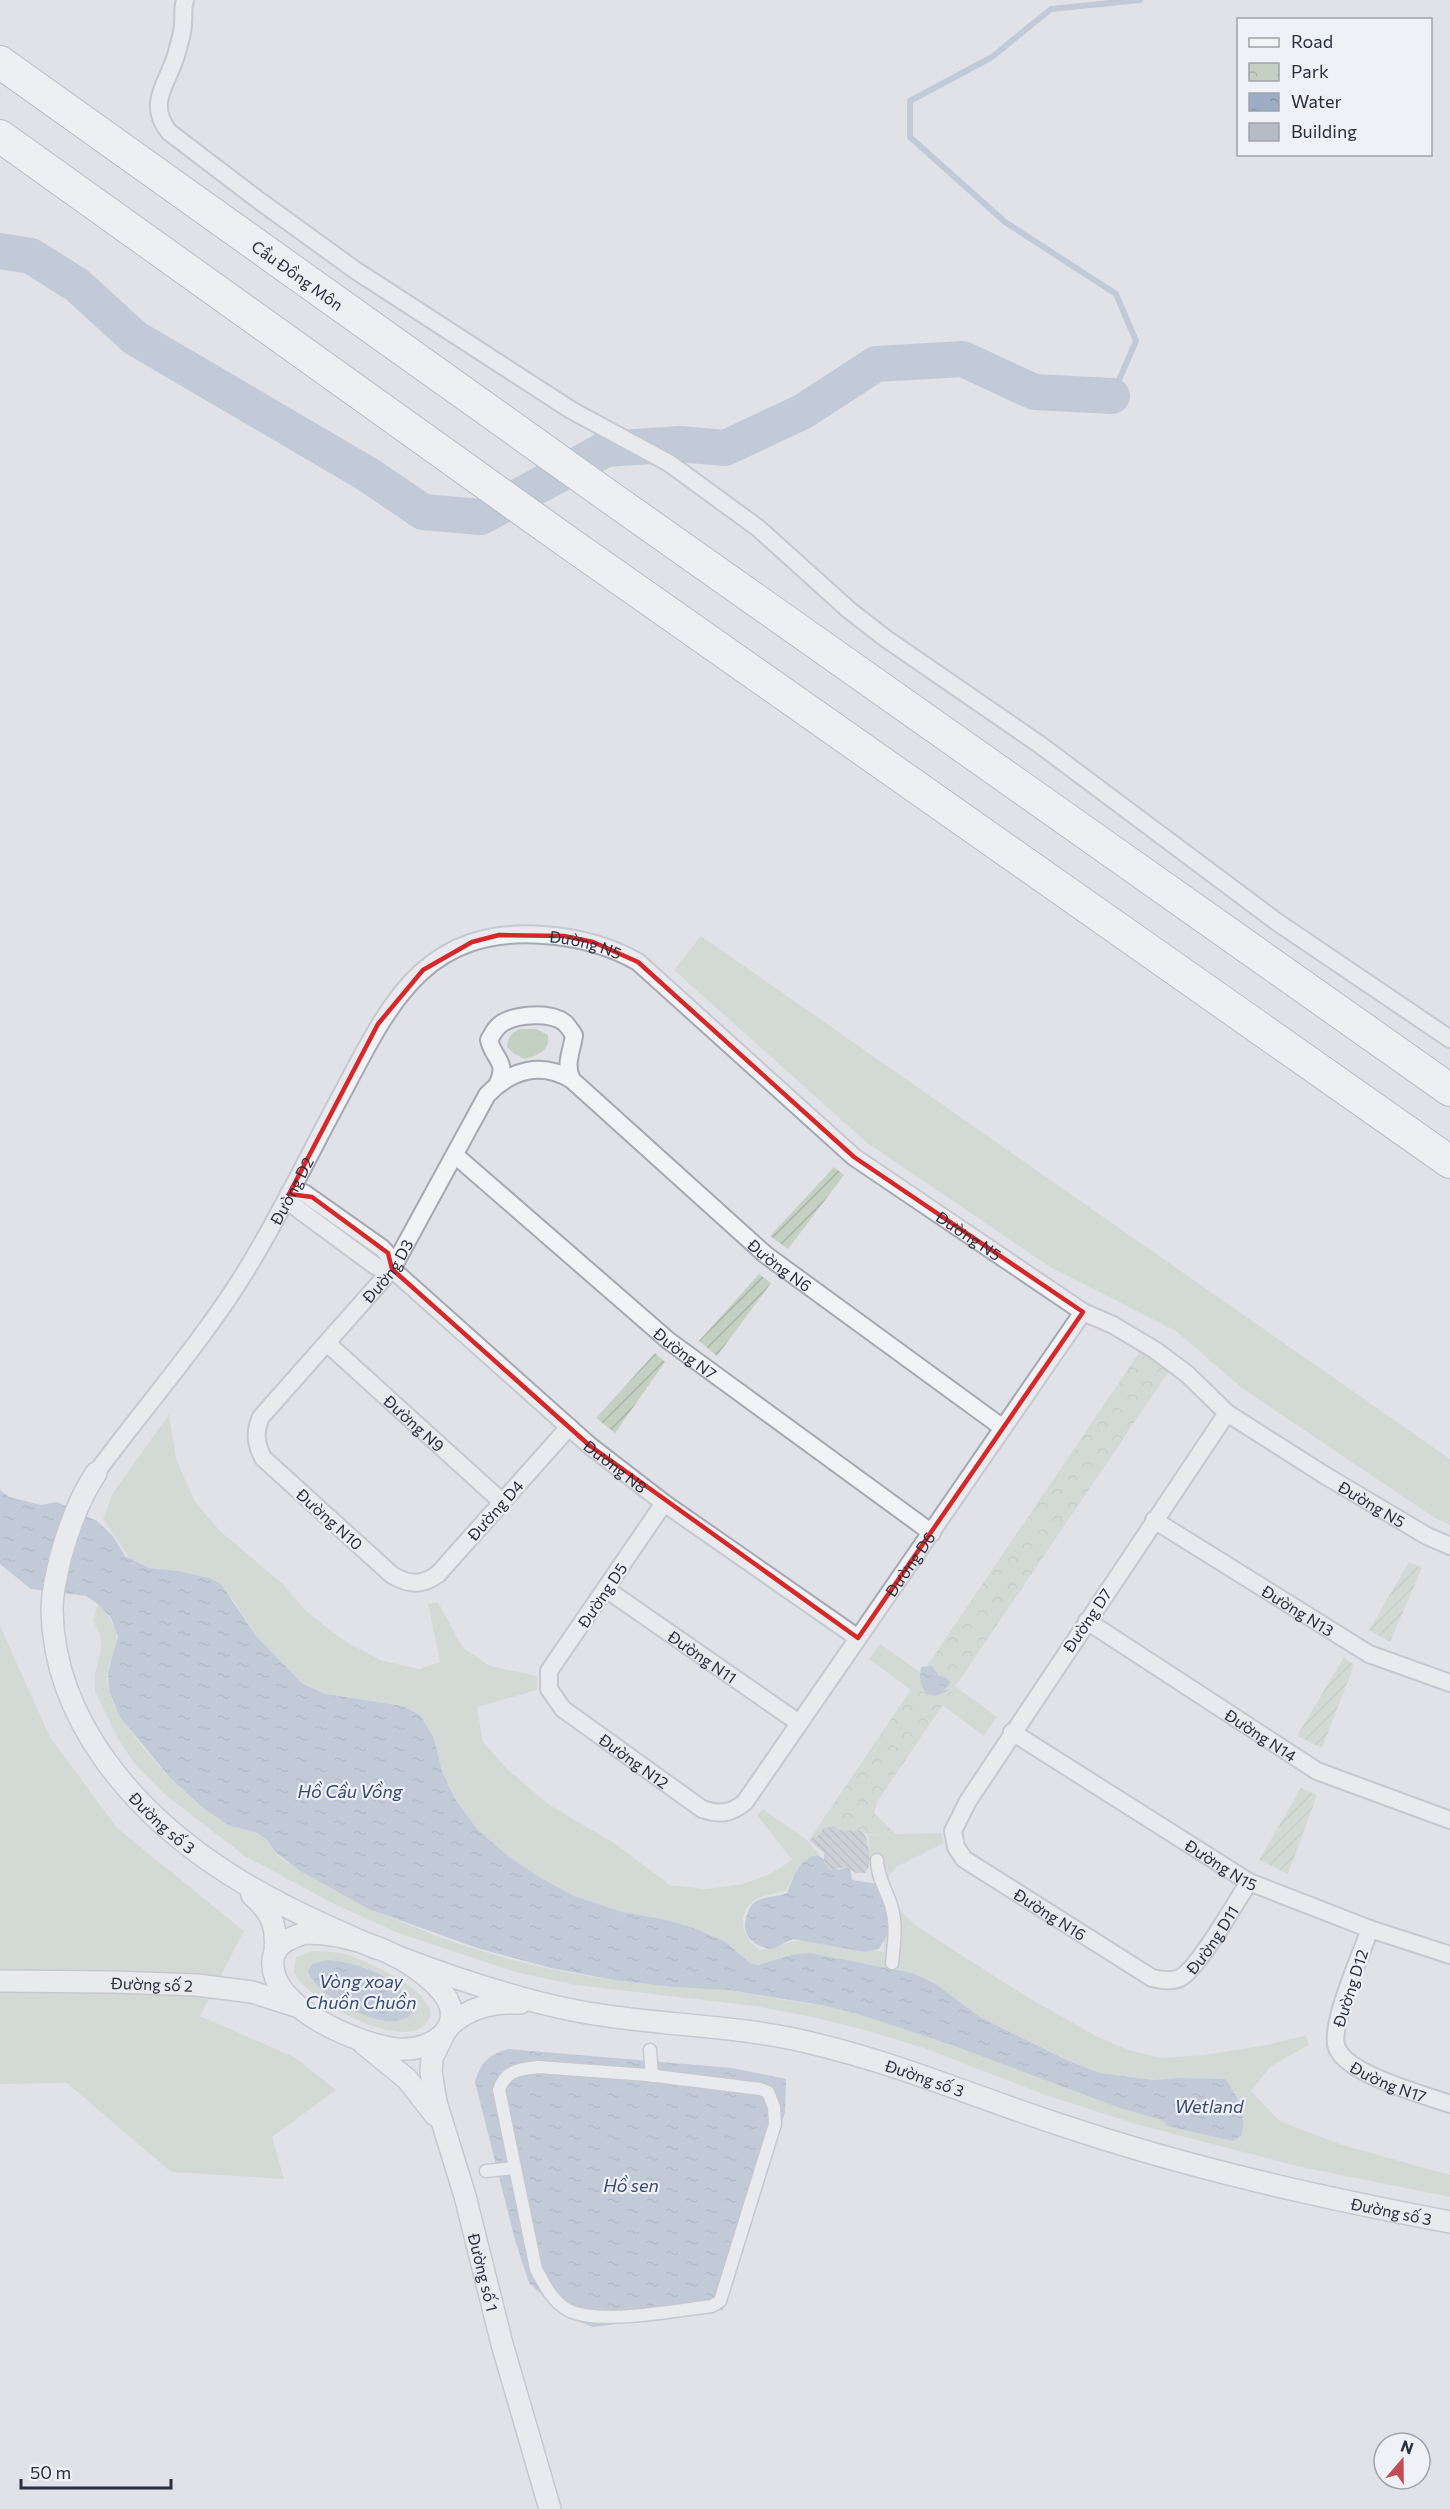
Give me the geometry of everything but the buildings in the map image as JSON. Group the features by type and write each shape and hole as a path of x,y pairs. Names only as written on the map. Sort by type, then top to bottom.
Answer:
{"highway":[{"name":"Cầu Đồng Môn","path":"0,62 597,488 1450,1090"},
{"path":"0,136 562,538 1450,1162"}],"street":[{"path":"184,0 182,14 184,23 176,58 159,96 158,110 169,132 355,270 571,410 669,463 758,528 849,610 885,638 1039,744 1277,922 1450,1039"},
{"name":"Đường D2","path":"96,1473 210,1325 247,1269 290,1194 369,1041 405,988 423,970 445,954 472,942 499,935"},
{"name":"Đường N5","path":"499,935 564,936 593,942 619,951 638,962 854,1157 1083,1312 1155,1350 1187,1374 1227,1413 1326,1476 1427,1536 1450,1546"},
{"path":"498,1083 503,1073 502,1064 492,1051 489,1040 505,1021 535,1016 551,1016 566,1023 574,1035 568,1060 568,1070 572,1080"},
{"name":"Đường N6","path":"498,1083 519,1072 541,1069 555,1071 572,1080 766,1254 1003,1428"},
{"name":"Đường D3","path":"257,1440 256,1428 261,1418 392,1269 477,1111 498,1083"},
{"name":"Đường N7","path":"455,1155 669,1341 932,1533"},
{"name":"Đường N8","path":"290,1194 297,1191 304,1193 382,1248 391,1258 392,1269 589,1445 664,1503 858,1638"},
{"name":"Đường D6","path":"731,1811 745,1802 1083,1312"},
{"name":"Đường N9","path":"328,1344 502,1502"},
{"name":"Đường D7","path":"953,1831 968,1801 1012,1732 1227,1413"},
{"name":"Đường D4","path":"416,1584 428,1581 438,1574 569,1427"},
{"name":"Đường N10","path":"257,1440 263,1458 392,1575 403,1582 416,1584"},
{"name":"Đường số 3","path":"96,1473 79,1503 65,1541 55,1582 52,1608 60,1669 78,1713 100,1754 129,1792 147,1810 180,1839 224,1871 272,1901 385,1951 487,1987 577,2011 728,2029 809,2042 886,2062 1061,2125 1170,2159 1323,2198 1450,2222"},
{"name":"Đường D5","path":"549,1689 549,1671 664,1503"},
{"name":"Đường N13","path":"1154,1520 1370,1654 1450,1683"},
{"name":"Đường N11","path":"606,1589 799,1723"},
{"name":"Đường N14","path":"1087,1621 1317,1771 1450,1820"},
{"name":"Đường N12","path":"549,1689 563,1709 702,1809 717,1814 731,1811"},
{"name":"Đường N15","path":"1012,1732 1249,1882 1370,1929 1450,1955"},
{"name":"Đường N16","path":"953,1831 956,1847 964,1859 1152,1978 1164,1981"},
{"path":"877,1860 877,1870 891,1903 895,1923 892,1963"},
{"path":"224,1871 255,1898 270,1916 277,1933 276,1952"},
{"name":"Đường D11","path":"1164,1981 1179,1978 1193,1967 1249,1882"},
{"name":"Đường D12","path":"1336,2047 1335,2027 1370,1929"},
{"path":"445,2132 432,2110 407,2079 354,2037 299,2007 285,1994 275,1979 272,1967 279,1945 290,1938 305,1934 338,1936 385,1951 424,1975 439,1988 451,2012 446,2031"},
{"name":"Đường số 2","path":"0,1981 206,1986 252,1992 299,2007"},
{"path":"354,2037 396,2049 417,2049 432,2044 470,2011 500,2002 520,2002 577,2011"},
{"name":"Đường số 1","path":"446,2031 432,2058 431,2072 502,2344 550,2509"},
{"name":"Đường N17","path":"1336,2047 1345,2060 1359,2071 1450,2104"},
{"path":"650,2050 652,2076"},
{"path":"538,2067 652,2076 760,2089 768,2092 774,2107 775,2124 720,2301 712,2306 603,2318 571,2311 548,2291 536,2269 515,2168 499,2090 501,2080 513,2070 538,2067"},
{"path":"486,2171 515,2168"}],"highlighted area":[{"path":"499,935 564,936 593,942 638,962 854,1157 1083,1312 858,1638 589,1445 392,1269 388,1253 312,1197 289,1194 378,1024 423,970 472,942"}],"green space":[{"path":"701,936 1450,1459 1450,1525 1435,1518 1243,1389 1176,1331 1050,1267 866,1142 674,970"},
{"path":"519,1029 536,1029 548,1035 545,1049 525,1059 515,1054 507,1047 507,1044 512,1034"},
{"path":"834,1167 844,1175 788,1249 770,1236"},
{"path":"759,1274 771,1283 717,1356 699,1341"},
{"path":"1145,1344 1174,1364 877,1802 874,1813 897,1835 852,1833 850,1839 833,1828 809,1840"},
{"path":"655,1353 665,1362 615,1433 596,1418"},
{"path":"169,1414 176,1459 195,1502 221,1532 283,1584 305,1610 344,1641 383,1661 419,1669 440,1662 428,1604 438,1602 463,1648 490,1666 537,1676 537,1690 477,1707 483,1742 508,1770 551,1806 614,1843 670,1885 706,1889 743,1884 770,1874 792,1860 757,1815 763,1809 807,1840 819,1854 812,1856 803,1864 785,1891 760,1897 750,1904 743,1918 748,1939 760,1950 804,1939 884,1952 883,1896 871,1874 868,1835 941,1833 944,1843 896,1867 886,1880 896,1906 915,1925 1027,1997 1096,2036 1126,2049 1160,2058 1203,2055 1266,2045 1306,2035 1309,2045 1271,2066 1251,2091 1280,2121 1339,2144 1450,2175 1450,2197 1301,2167 1139,2125 1045,2095 924,2048 808,2016 754,2006 576,1985 515,1972 401,1934 336,1905 245,1856 163,1793 134,1763 117,1737 95,1691 95,1673 101,1650 100,1635 93,1620 98,1604 116,1631 117,1641 107,1678 113,1701 136,1737 171,1779 218,1819 262,1836 277,1855 297,1869 398,1920 468,1947 541,1967 614,1980 741,1991 835,2008 877,2019 918,2031 1119,2107 1160,2120 1206,2079 1154,2080 1100,2073 980,2017 936,1984 791,1955 758,1965 750,1963 712,1935 622,1912 574,1896 539,1877 508,1856 477,1829 455,1799 442,1771 434,1738 420,1715 403,1706 326,1694 303,1684 256,1636 234,1601 209,1578 178,1571 149,1568 130,1559 103,1519 113,1493"},
{"path":"1409,1562 1422,1568 1390,1642 1369,1630"},
{"path":"0,1626 50,1737 117,1828 244,1931 200,2016 294,2057 336,2090 272,2137 284,2179 171,2172 67,2083 0,2084"},
{"path":"880,1644 922,1673 911,1690 869,1659"},
{"path":"1344,1657 1354,1665 1322,1748 1297,1736"},
{"path":"955,1686 997,1717 984,1736 942,1705"},
{"path":"1301,1788 1317,1795 1288,1874 1259,1860"},
{"path":"313,1951 340,1953 388,1972 417,1992 427,2003 430,2014 425,2025 412,2031 395,2031 376,2027 334,2008 302,1984 294,1972 296,1957","holes":["328,1960 355,1965 392,1982 373,2018 340,2003 312,1980"]}],"water":[{"name":"Hồ Cầu Vồng","path":"0,1490 9,1497 41,1505 57,1502 97,1521 113,1536 125,1556 149,1568 178,1571 209,1578 221,1584 256,1636 303,1684 326,1694 403,1706 420,1715 434,1738 442,1771 455,1799 477,1829 508,1856 539,1877 574,1896 622,1912 667,1920 699,1930 724,1941 750,1963 758,1965 791,1955 810,1953 912,1973 936,1984 980,2017 1067,2060 1100,2073 1154,2080 1225,2079 1240,2105 1243,2119 1242,2135 1233,2141 1167,2126 1164,2121 1120,2108 949,2044 855,2013 729,1990 614,1980 551,1968 477,1948 369,1909 300,1871 275,1852 267,1840 257,1833 228,1825 203,1808 171,1779 120,1717 109,1691 108,1672 118,1637 111,1618 98,1604 86,1596 31,1589 0,1564"},
{"path":"932,1666 939,1676 951,1682 944,1690 950,1690 935,1696 927,1694 920,1678 921,1667"},
{"path":"818,1855 838,1870 850,1866 852,1880 878,1884 880,1898 886,1904 889,1919 888,1933 879,1949 865,1952 793,1939 772,1949 760,1946 748,1935 745,1924 752,1905 763,1899 787,1893 802,1864"},
{"name":"Vòng xoay Chuồn Chuồn","path":"328,1960 363,1967 395,1984 411,2001 412,2014 401,2020 387,2021 371,2018 338,2003 314,1982 308,1971 312,1964"},
{"name":"Hồ sen","path":"508,2049 732,2068 786,2079 785,2112 723,2310 593,2327 567,2317 529,2283 515,2240 475,2082 486,2060"}],"waterway":[{"path":"1112,396 1136,341 1116,294 1005,222 910,137 910,101 992,57 1051,9 1140,0"},
{"path":"0,251 31,256 77,285 135,338 367,474 423,512 481,517 606,449 680,444 725,448 802,412 876,364 963,359 1034,392 1112,396"}],"water label":[{"name":"Wetland","path":"1209,2106"}]}
